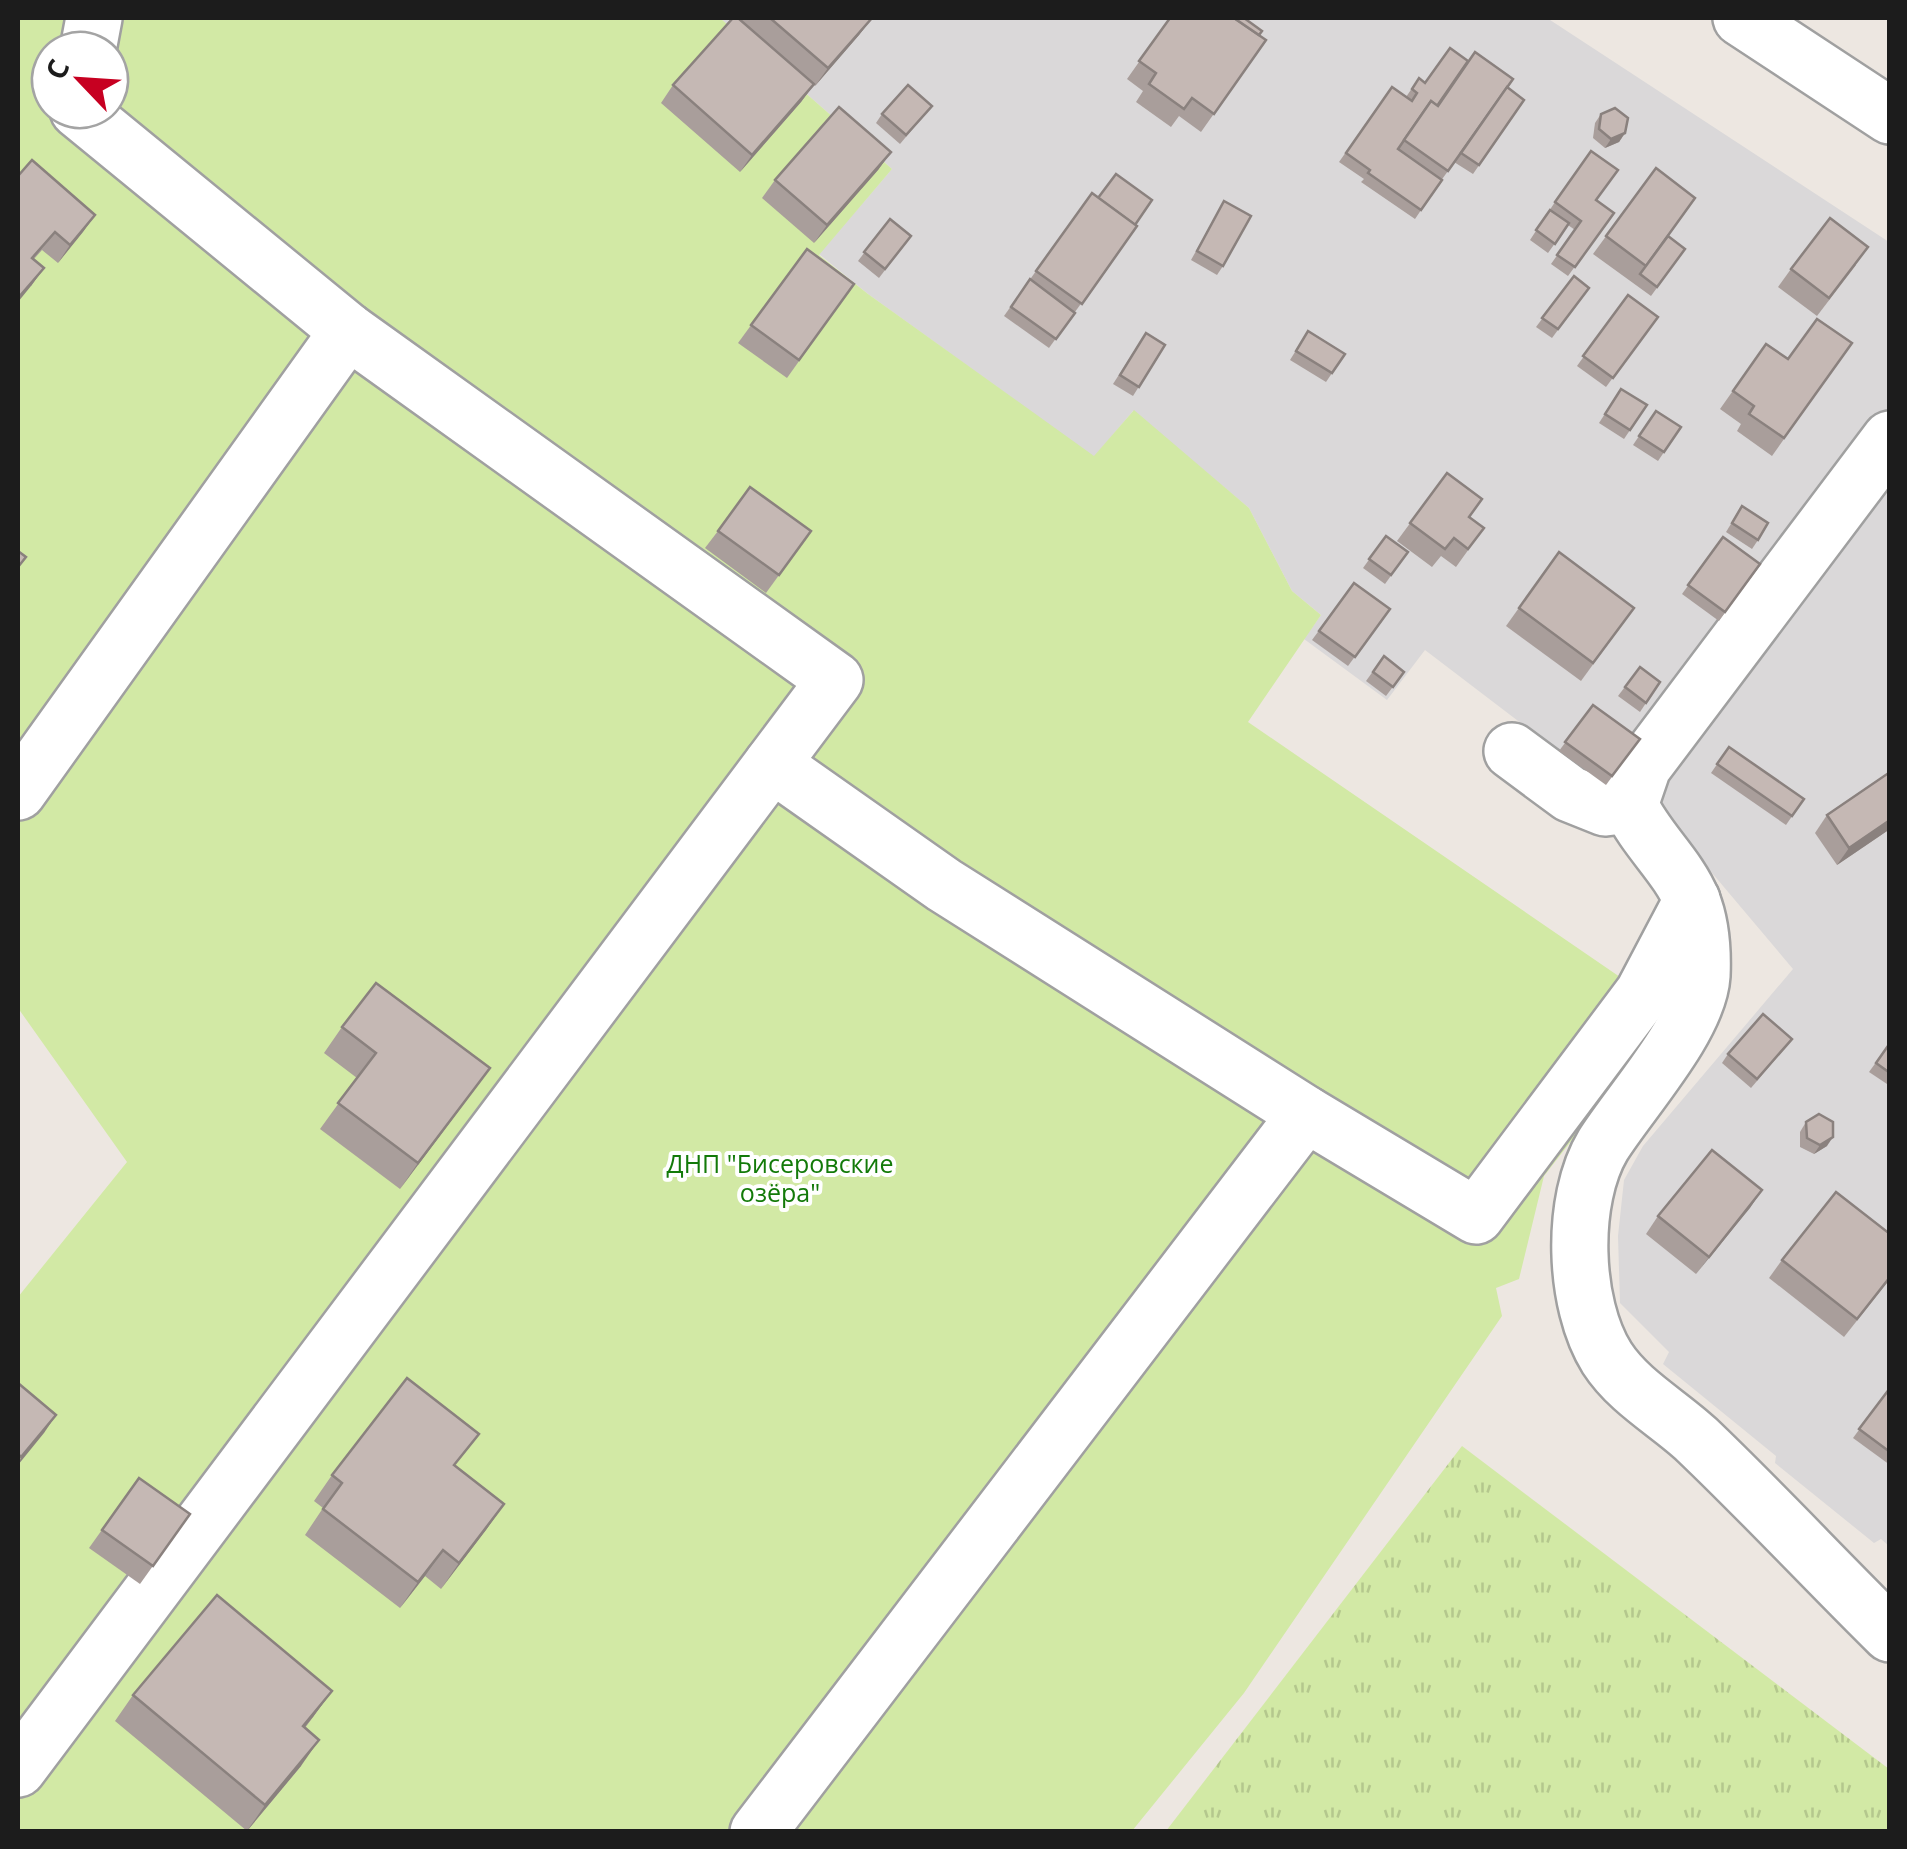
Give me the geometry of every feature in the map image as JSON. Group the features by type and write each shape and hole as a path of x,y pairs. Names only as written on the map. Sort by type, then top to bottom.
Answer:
{"street":[{"path":"1742,18 1890,116"},
{"path":"18,1769 835,680 348,331 102,130"},
{"path":"18,792 348,331"},
{"path":"1890,439 1643,766 1630,805 1638,824 1692,900 1702,980 1665,1059 1601,1148 1587,1189 1580,1256 1585,1299 1608,1359 1638,1392 1694,1438 1890,1634"},
{"path":"1512,751 1570,794 1605,808 1630,805"},
{"path":"772,764 944,885 1306,1114 1476,1216 1643,993 1692,900"},
{"path":"758,1832 1306,1114"}],"shaded area":[{"path":"720,18 1547,18 1889,242 1889,406 1606,788 1425,650 1387,700 1304,639 1321,615 1292,591 1249,508 1133,411 1094,457 868,294 819,254 892,169"},
{"path":"1889,477 1889,1546 1881,1539 1874,1543 1775,1463 1776,1456 1663,1364 1669,1352 1620,1303 1618,1236 1624,1180 1643,1146 1793,969 1653,803"}],"green space":[{"name":"ДНП \"Бисеровские озёра\"","path":"18,18 720,18 892,169 819,255 1094,456 1134,410 1249,508 1292,591 1321,615 1248,722 1671,1012 1544,1176 1519,1279 1496,1288 1502,1316 1244,1693 1132,1831 18,1831 18,1297 127,1162 18,1008"},
{"path":"1462,1446 1889,1769 1889,1831 1166,1831"}],"building":[{"path":"733,18 738,18 814,84 752,155 673,85"},
{"path":"770,18 872,18 828,68"},
{"path":"1170,18 1234,18 1266,40 1214,114 1192,98 1184,109 1149,84 1156,73 1139,61"},
{"path":"1234,18 1244,18 1262,31 1259,35"},
{"path":"1450,48 1468,61 1437,106 1431,101 1398,149 1442,180 1421,210 1346,153 1392,87 1412,101 1417,93 1412,89 1419,78 1425,83"},
{"path":"1475,52 1513,79 1448,171 1404,140 1431,101 1438,106"},
{"path":"908,85 932,106 906,135 882,114"},
{"path":"1507,87 1524,100 1479,165 1461,153"},
{"path":"839,107 891,152 827,225 775,180"},
{"path":"1615,108 1628,118 1625,133 1611,139 1599,129 1601,114"},
{"path":"1591,151 1618,170 1596,200 1614,213 1575,267 1557,255 1581,221 1555,202"},
{"path":"32,160 95,215 70,245 55,232 32,258 44,268 18,298 18,176"},
{"path":"1656,168 1695,198 1646,266 1606,236"},
{"path":"1116,174 1152,200 1135,225 1098,198"},
{"path":"1092,193 1137,226 1082,304 1036,271"},
{"path":"1224,201 1251,216 1223,266 1197,251"},
{"path":"1550,210 1569,223 1555,244 1536,230"},
{"path":"1830,218 1868,247 1829,298 1791,269"},
{"path":"890,219 911,236 885,269 864,252"},
{"path":"1668,236 1685,249 1657,287 1640,274"},
{"path":"807,249 854,284 799,360 751,325"},
{"path":"1574,276 1589,288 1558,329 1542,318"},
{"path":"1030,279 1075,313 1056,339 1011,307"},
{"path":"1628,295 1658,317 1613,378 1583,356"},
{"path":"1817,319 1852,343 1784,438 1749,414 1754,406 1733,391 1766,344 1788,359"},
{"path":"1308,331 1345,354 1332,373 1296,351"},
{"path":"1146,333 1165,345 1139,387 1120,375"},
{"path":"1621,389 1647,405 1630,430 1605,414"},
{"path":"1656,411 1681,427 1664,452 1639,436"},
{"path":"1447,473 1482,499 1469,517 1484,528 1468,549 1454,538 1445,549 1410,523"},
{"path":"750,487 811,531 779,575 718,531"},
{"path":"1742,506 1768,523 1758,540 1732,523"},
{"path":"1386,536 1408,552 1391,575 1369,559"},
{"path":"1723,537 1760,564 1725,612 1688,585"},
{"path":"18,551 26,557 18,567"},
{"path":"1559,552 1634,608 1593,663 1519,608"},
{"path":"1354,583 1390,609 1355,657 1319,631"},
{"path":"1384,656 1404,672 1393,687 1373,672"},
{"path":"1640,667 1660,682 1646,703 1625,687"},
{"path":"1593,705 1640,739 1612,776 1565,742"},
{"path":"1729,747 1804,799 1792,816 1717,764"},
{"path":"1890,772 1890,820 1849,848 1827,815"},
{"path":"376,983 490,1068 418,1163 338,1103 376,1053 342,1027"},
{"path":"1763,1014 1792,1039 1757,1079 1728,1054"},
{"path":"1890,1043 1890,1073 1876,1063"},
{"path":"1819,1114 1833,1122 1833,1137 1820,1145 1807,1138 1806,1122"},
{"path":"1712,1150 1762,1190 1709,1257 1658,1216"},
{"path":"1836,1192 1890,1234 1890,1277 1857,1319 1782,1260"},
{"path":"407,1378 479,1434 454,1465 504,1504 459,1563 443,1550 418,1582 323,1509 342,1483 332,1475"},
{"path":"18,1383 56,1415 21,1457 18,1454"},
{"path":"1890,1388 1890,1452 1859,1429"},
{"path":"139,1478 190,1514 153,1566 102,1530"},
{"path":"217,1595 332,1691 303,1726 319,1740 265,1805 133,1695"}]}
